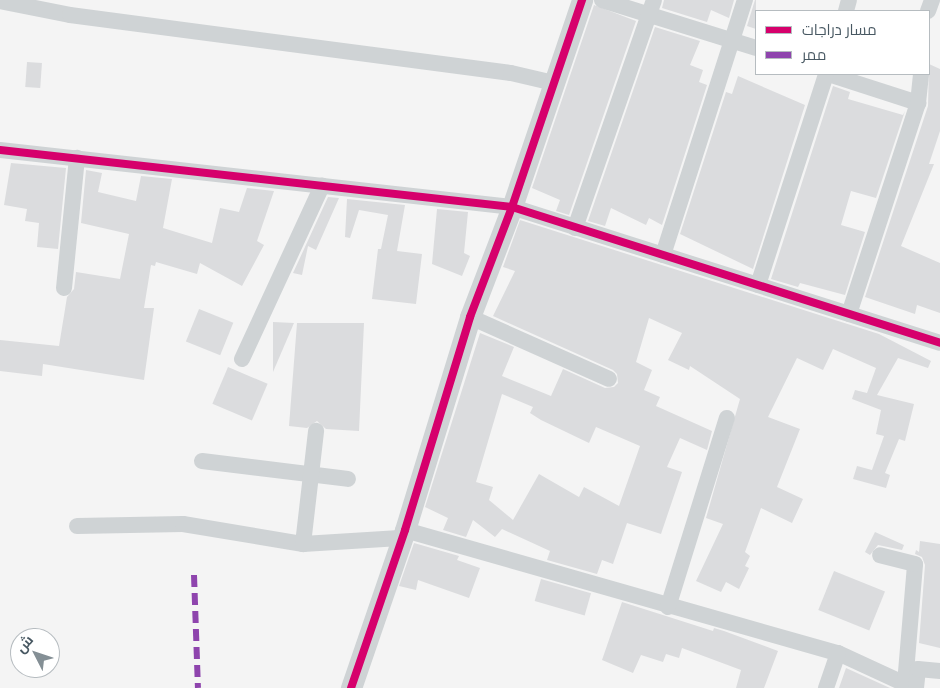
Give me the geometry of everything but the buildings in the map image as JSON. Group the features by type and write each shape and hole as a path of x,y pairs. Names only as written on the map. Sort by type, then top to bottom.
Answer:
{"street":[{"path":"0,0 70,16 501,71 554,83"},
{"path":"351,688 403,534 470,317 512,207 582,0"},
{"path":"602,0 651,8 755,48"},
{"path":"663,255 745,0"},
{"path":"575,228 651,8"},
{"path":"758,285 827,75"},
{"path":"830,75 918,103"},
{"path":"849,314 918,103 921,75"},
{"path":"0,150 512,207 940,343"},
{"path":"64,288 77,158"},
{"path":"242,359 322,186"},
{"path":"470,317 610,379"},
{"path":"668,607 727,418"},
{"path":"303,544 316,431"},
{"path":"202,461 310,477 348,479"},
{"path":"77,526 184,524 303,544 403,534 838,653 904,684 915,564 880,555"},
{"path":"826,688 838,653"},
{"path":"916,688 918,669 940,671"}],"marked path":[{"path":"194,575 198,688"}],"cycle path":[{"path":"351,688 405,530 470,317 512,207 582,0"},
{"path":"0,150 512,207 940,343"}]}
